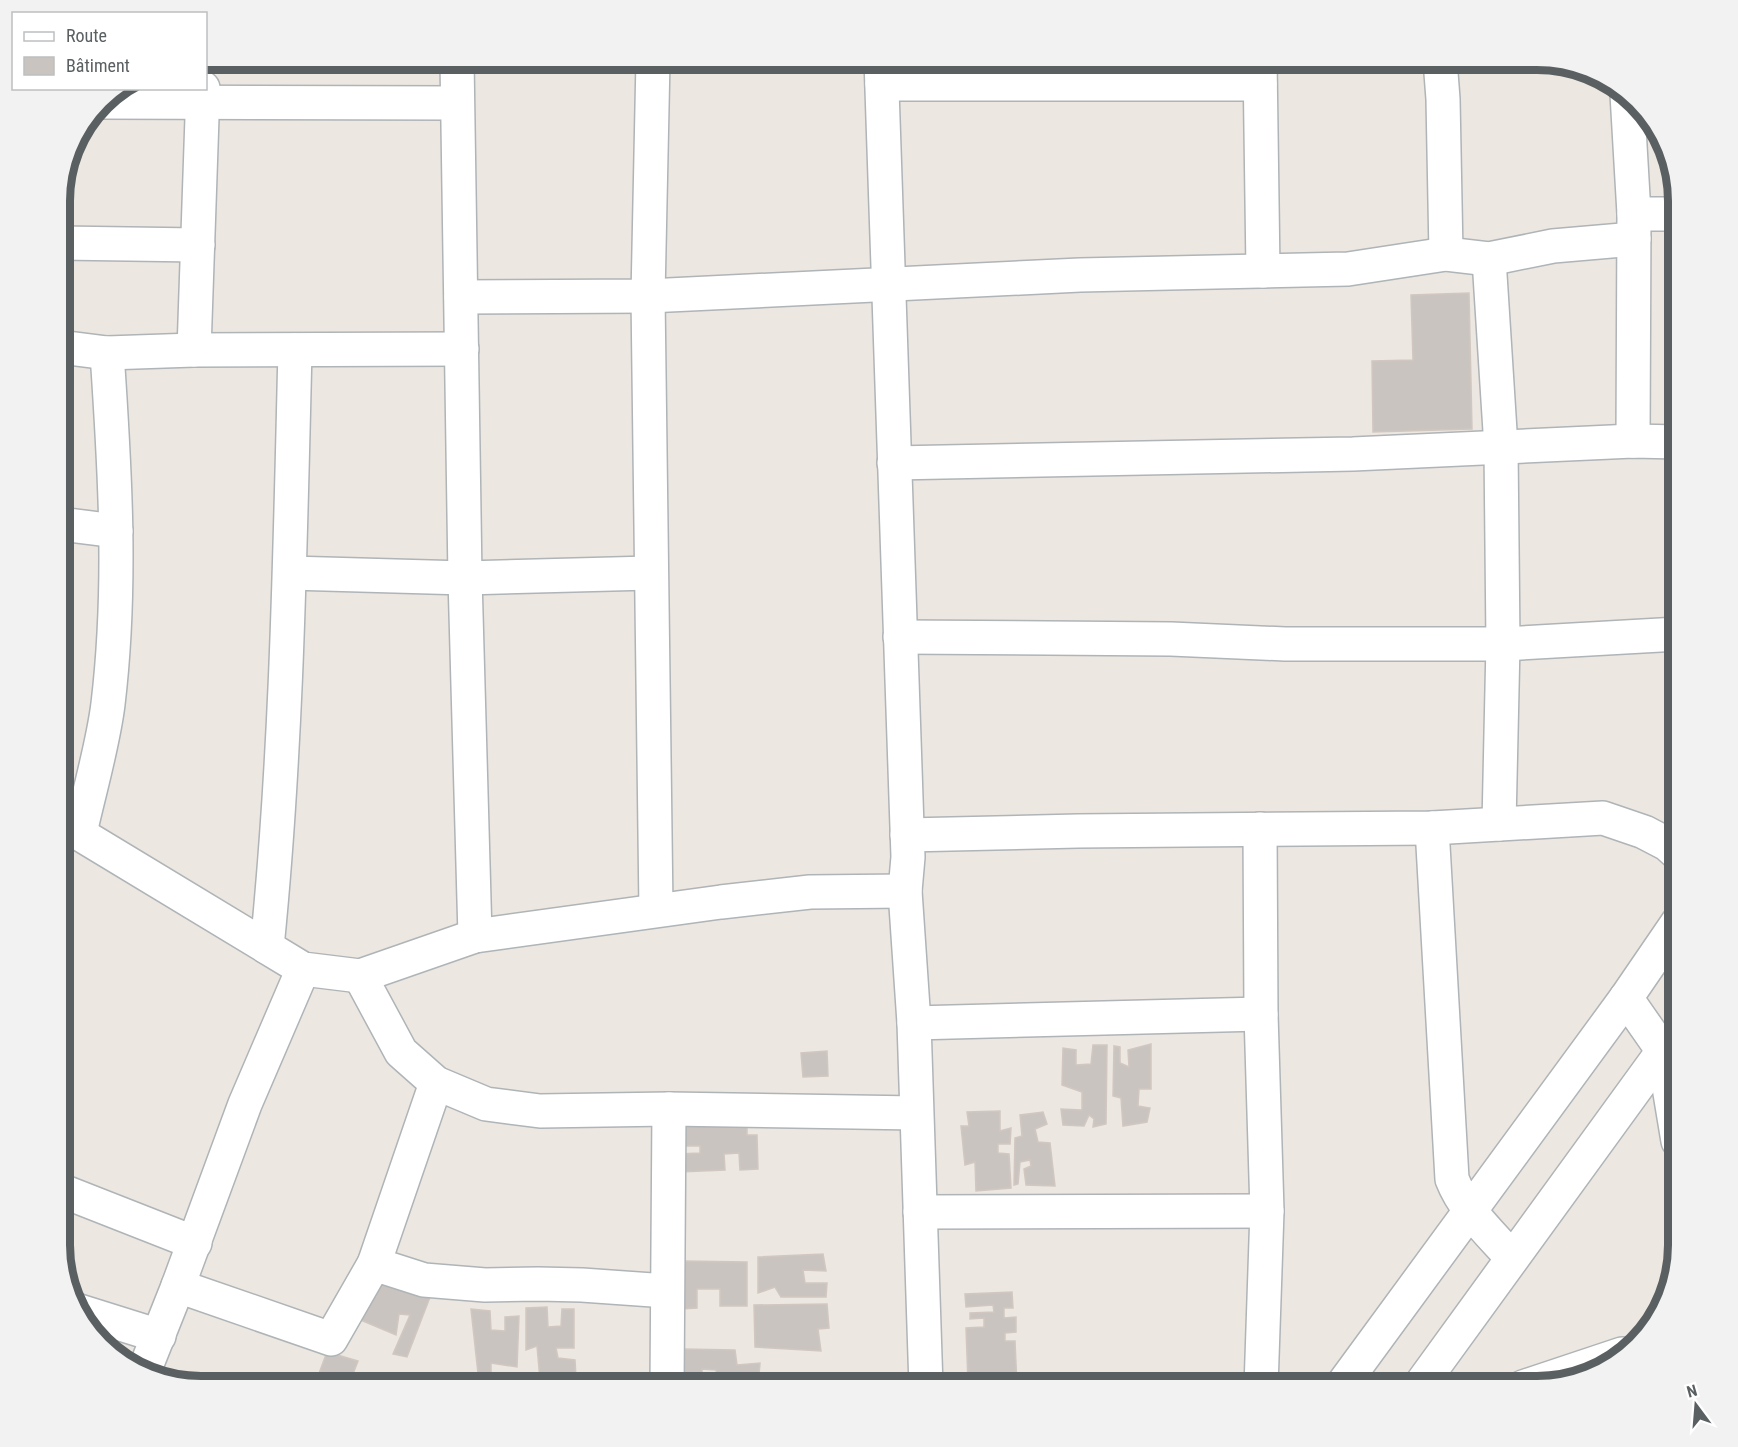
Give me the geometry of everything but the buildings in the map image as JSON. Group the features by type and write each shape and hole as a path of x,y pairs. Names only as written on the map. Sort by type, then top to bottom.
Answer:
{"street":[{"path":"1441,70 1446,254"},
{"path":"457,71 465,578 475,936"},
{"path":"652,71 648,296 656,910"},
{"path":"926,1376 914,1023 905,891 908,857 881,72 1260,72 1263,271"},
{"path":"118,101 203,95 457,103"},
{"path":"194,350 203,95"},
{"path":"1628,108 1634,227 1633,441"},
{"path":"461,297 648,296 1080,275 1348,269 1446,254 1489,259 1634,227 1668,217"},
{"path":"71,243 198,244"},
{"path":"1489,259 1501,447 1503,644 1499,824"},
{"path":"71,348 107,353 194,350 462,349"},
{"path":"267,947 280,783 290,573 295,350"},
{"path":"71,824 107,706 114,643 116,531 107,353"},
{"path":"894,463 1353,454 1633,441 1668,442"},
{"path":"71,525 116,531"},
{"path":"290,573 465,578 650,573"},
{"path":"900,637 1171,639 1285,644 1503,644 1668,635"},
{"path":"907,836 1432,828 1603,818 1644,832 1668,845"},
{"path":"71,828 303,969 360,976 475,936 656,910 810,892 905,891"},
{"path":"1432,828 1452,1179 1458,1194 1470,1211 1512,1258"},
{"path":"1260,829 1261,1014 1267,1211 1261,1376"},
{"path":"1349,1376 1626,998 1668,937"},
{"path":"147,1365 245,1104 303,969"},
{"path":"360,976 401,1052 436,1083 486,1104 540,1111 669,1109 916,1113"},
{"path":"1626,998 1668,1040"},
{"path":"914,1023 1261,1014"},
{"path":"1427,1376 1668,1045"},
{"path":"178,1286 331,1339 374,1264 436,1083"},
{"path":"667,1376 669,1109"},
{"path":"71,1194 195,1242"},
{"path":"920,1212 1267,1211"},
{"path":"374,1264 424,1280 485,1285 582,1285 667,1291"},
{"path":"91,1315 159,1336"},
{"path":"1565,1373 1595,1363"}]}
